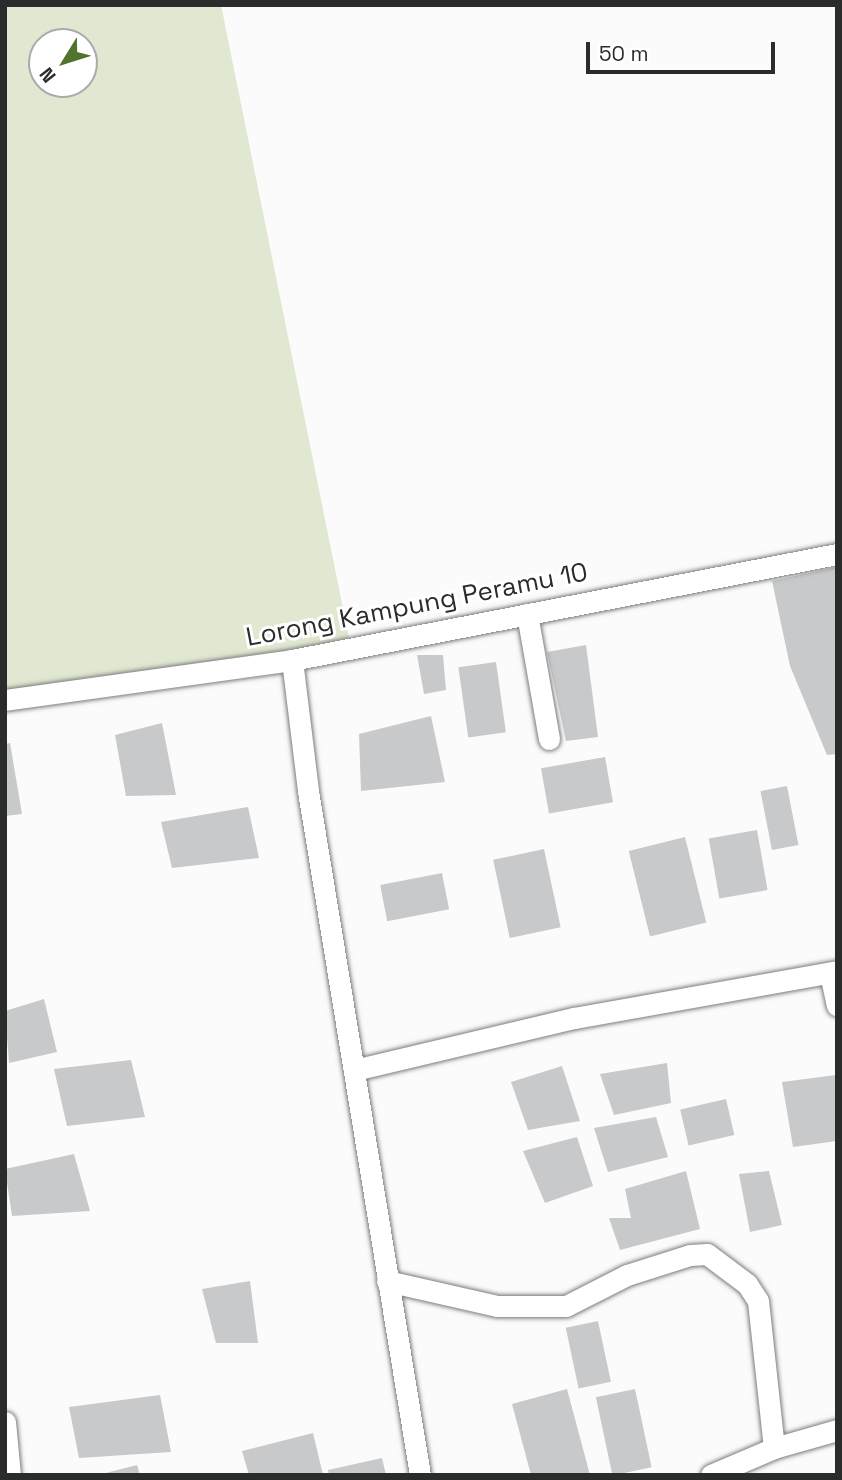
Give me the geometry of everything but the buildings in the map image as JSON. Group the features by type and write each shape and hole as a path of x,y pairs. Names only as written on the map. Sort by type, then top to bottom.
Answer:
{"street":[{"name":"Lorong Kampung Peramu 10","path":"5,700 292,660 837,554"},
{"path":"527,614 549,739"},
{"path":"292,660 387,1282 420,1475"},
{"path":"354,1070 574,1018 833,972 837,1005"},
{"path":"387,1282 497,1306 566,1306 627,1275 690,1255 707,1254 747,1284 758,1301 774,1448"},
{"path":"5,1422 10,1475"},
{"path":"711,1475 774,1448 837,1430"}],"green space":[{"path":"5,5 221,5 349,638 5,707"}]}
